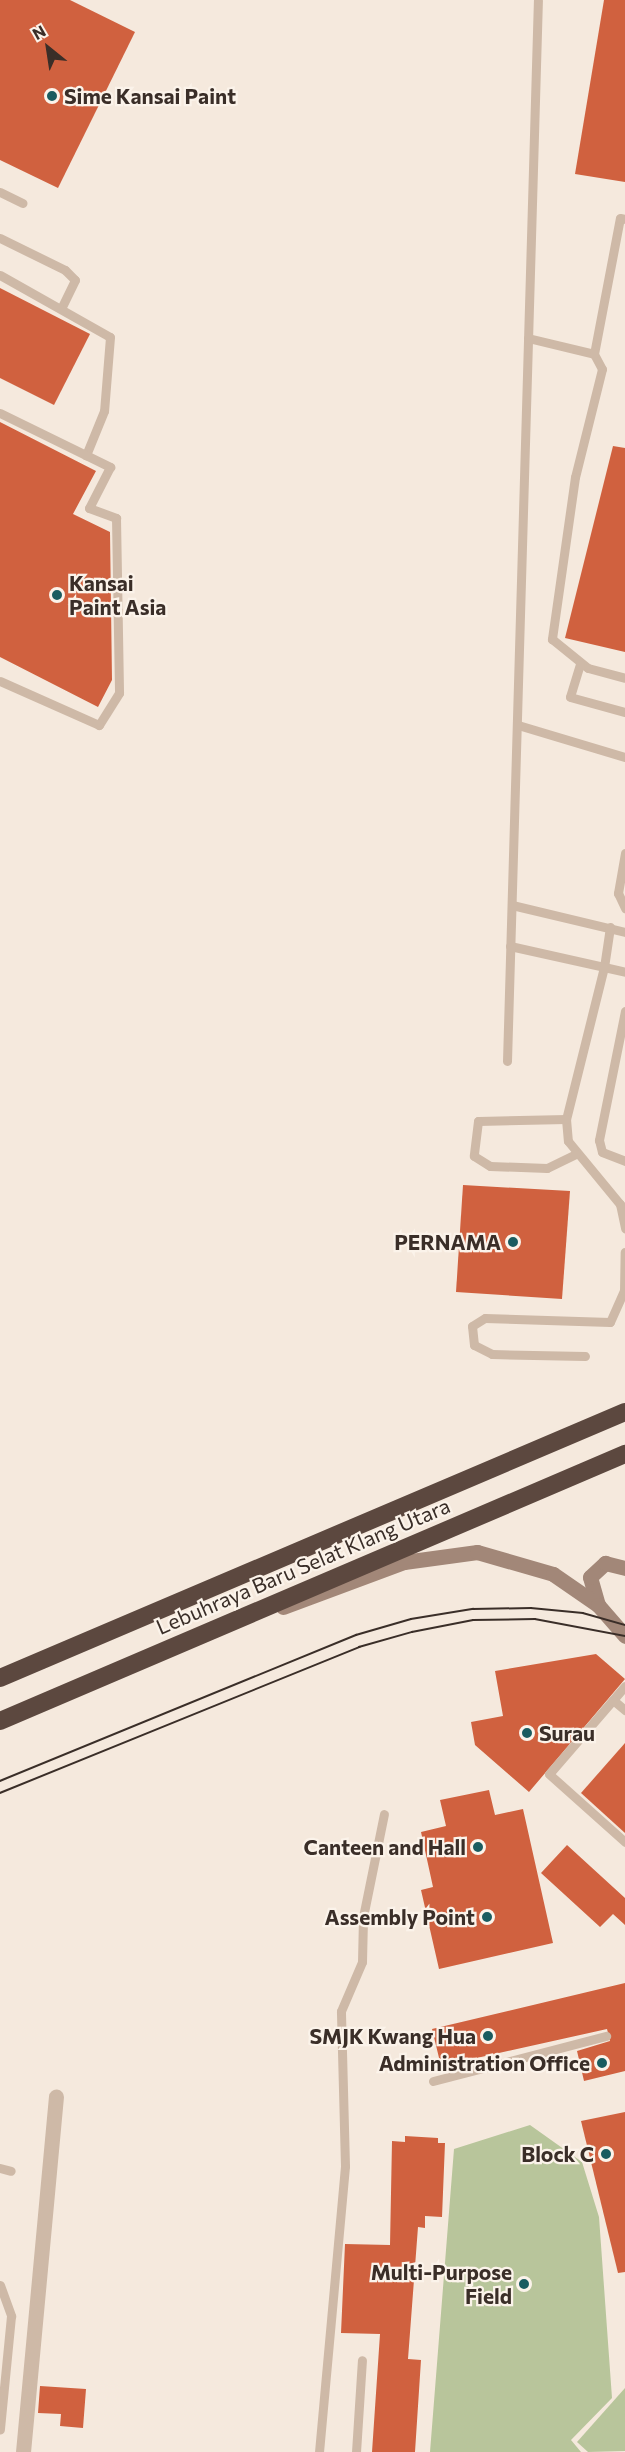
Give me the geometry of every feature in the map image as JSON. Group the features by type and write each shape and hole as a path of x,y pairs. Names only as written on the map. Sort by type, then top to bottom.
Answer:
{"highway":[{"name":"Lebuhraya Baru Selat Klang Utara","path":"0,1678 625,1412"},
{"name":"Lebuhraya Baru Selat Klang Utara","path":"0,1721 222,1624 625,1454"}],"main road":[{"path":"222,1624 450,1552 477,1552 553,1574 598,1605 625,1636"},
{"path":"598,1605 590,1576 605,1563 625,1568"}],"street":[{"path":"23,2452 56,2097"}],"lane":[{"path":"507,1061 538,0"},
{"path":"0,192 23,203"},
{"path":"625,219 620,218 594,354 602,381 575,477 552,639 580,664 625,678"},
{"path":"0,238 65,270 75,280 62,307"},
{"path":"0,275 62,307 110,337 104,411 86,455"},
{"path":"528,338 594,354"},
{"path":"0,413 110,467 89,508 116,518 118,693 99,725 0,681"},
{"path":"580,664 570,697 625,712"},
{"path":"518,725 625,757"},
{"path":"625,853 618,893 625,908"},
{"path":"512,905 625,932"},
{"path":"610,927 604,967 566,1119 568,1141 576,1154 620,1204 625,1228"},
{"path":"510,946 625,972"},
{"path":"625,1011 599,1140 602,1152 625,1161"},
{"path":"566,1119 478,1121 474,1156 490,1166 547,1168 576,1154"},
{"path":"585,1356 492,1354 474,1345 472,1326 485,1318 610,1322 624,1291 625,1252"},
{"path":"625,1686 549,1774 625,1842"},
{"path":"613,1700 625,1710"},
{"path":"320,2452 345,2166 341,2011 362,1962 363,1917 384,1814"},
{"path":"433,2081 606,2036"},
{"path":"0,2168 11,2171"},
{"path":"0,2284 11,2316 0,2429"},
{"path":"356,2452 362,2360"}],"green space":[{"name":"Multi-Purpose Field","path":"530,2125 582,2162 599,2217 612,2398 571,2440 581,2452 430,2452 454,2149"},
{"path":"625,2388 625,2451 588,2452 577,2442"}],"building":[{"name":"Sime Kansai Paint","path":"0,0 70,0 135,32 58,188 0,160"},
{"path":"604,0 625,0 625,182 575,174"},
{"path":"0,288 90,334 54,405 0,378"},
{"name":"Kansai Paint Asia","path":"0,422 96,471 73,514 110,532 112,680 98,707 0,657"},
{"path":"613,446 625,448 625,652 565,638"},
{"name":"PERNAMA","path":"463,1185 570,1191 562,1299 456,1292"},
{"name":"Surau","path":"596,1654 625,1679 529,1792 475,1745 471,1722 503,1716 495,1671"},
{"path":"625,1743 625,1833 581,1793"},
{"path":"489,1790 495,1815 523,1809 553,1943 439,1969 421,1890 433,1887 421,1832 446,1826 440,1800"},
{"path":"567,1845 625,1898 625,1925 613,1914 600,1927 541,1873"},
{"path":"625,1983 625,2071 584,2081 577,2051 610,2041 607,2029 441,2066 432,2029"},
{"path":"625,2112 625,2272 618,2273 581,2121"},
{"path":"405,2136 438,2138 438,2143 445,2143 442,2217 425,2216 425,2228 418,2227 408,2359 421,2360 415,2452 372,2452 380,2334 341,2333 345,2244 390,2245 392,2141 405,2142"},
{"path":"40,2386 86,2389 83,2428 60,2426 61,2414 38,2413"}],"tram line":[{"path":"0,1781 356,1635 411,1619 473,1609 531,1608 583,1613 625,1625"},
{"path":"0,1793 359,1647 412,1632 473,1620 535,1619 625,1636"}],"place":[{"name":"Sime Kansai Paint","path":"52,96"},
{"name":"Kansai Paint Asia","path":"57,595"},
{"name":"PERNAMA","path":"513,1242"},
{"name":"Surau","path":"527,1733"},
{"name":"Canteen and Hall","path":"478,1847"},
{"name":"Assembly Point","path":"487,1917"},
{"name":"SMJK Kwang Hua","path":"488,2036"},
{"name":"Administration Office","path":"602,2063"},
{"name":"Block C","path":"606,2154"},
{"name":"Multi-Purpose Field","path":"524,2284"}]}
